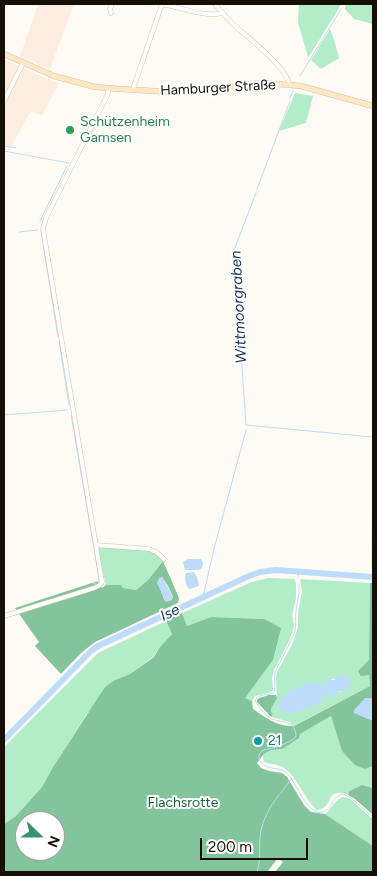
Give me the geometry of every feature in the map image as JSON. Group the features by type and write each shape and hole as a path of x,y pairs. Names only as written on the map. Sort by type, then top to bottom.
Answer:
{"street":[{"path":"111,13 112,4"},
{"path":"134,90 162,4 205,14 215,15 222,13"},
{"path":"216,4 222,13 271,58 287,76 289,85"},
{"name":"Hamburger Straße","path":"4,54 38,70 95,87 179,91 251,84 289,85 301,86 373,106"},
{"path":"4,100 23,63"},
{"path":"4,616 94,588 100,585 102,579 43,229 46,218 110,88"},
{"path":"96,545 149,549 164,559"}],"shaded area":[{"path":"38,4 74,4 50,69 20,57"},
{"path":"4,59 59,83 42,116 31,111 11,147 4,145"}],"green space":[{"path":"299,4 341,4 308,57 298,22"},
{"path":"346,4 373,4 373,24 354,19 345,9"},
{"path":"330,29 339,58 321,69 311,60"},
{"path":"295,93 313,96 306,123 279,131"},
{"path":"100,547 148,550 156,554 163,561 149,579 136,590 123,588 121,585 106,585 98,551"},
{"path":"163,561 179,598 178,603 95,642 81,653 61,674 35,646 39,642 15,608 98,581 102,588 106,585 121,585 123,588 136,590 149,579","holes":["162,577 173,597 165,601 158,584"]},
{"path":"268,578 295,579 296,598 292,615 294,625 288,643 274,670 272,692 255,696 252,701 244,698 273,660 264,619 211,617 187,626 182,613 252,582"},
{"path":"300,579 370,583 370,686 293,726 290,722 271,717 273,714 271,709 277,698 277,672 292,645 298,627 298,613 302,591","holes":["329,679 336,679 342,691 335,695 325,693 288,693 313,682 323,685"]},
{"name":"Flachsrotte","path":"370,583 373,583 373,699 365,698 368,719 373,720 373,766 365,769 355,765 342,751 331,716 300,734 299,738 282,749 271,750 264,754 257,763 261,768 282,773 287,777 304,805 311,812 325,814 373,846 373,872 275,872 283,862 278,858 267,872 4,872 4,824 15,817 15,861 65,861 65,811 20,811 42,787 105,687 115,680 130,674 154,657 172,634 166,621 182,613 187,626 211,617 264,619 281,628 273,660 245,698 252,701 253,709 272,721 283,725 294,726 370,686 369,675 361,676 358,671 369,660"},
{"path":"166,621 172,634 154,656 130,674 115,680 87,714 42,787 20,811 15,811 15,817 4,824 4,747 98,653"},
{"path":"276,695 277,698 271,709 273,714 271,717 257,702 259,698"},
{"path":"331,716 342,751 365,769 373,766 373,788 362,785 349,791 348,795 336,793 332,795 326,806 317,810 290,773 280,766 264,762 263,758 264,754 271,750 282,749 300,734"},
{"path":"362,785 373,788 373,815 348,795 349,791"},
{"path":"344,797 350,799 373,819 373,846 325,814 336,802"}],"water":[{"path":"188,559 201,559 203,563 202,568 199,570 185,570 183,562"},
{"path":"194,572 199,585 190,589 187,587 185,575 186,573"},
{"path":"162,577 173,597 172,600 166,602 157,583 159,578"},
{"path":"338,676 346,676 350,679 347,691 340,691 330,697 325,693 323,694 324,701 300,711 287,712 278,706 280,701 292,690 313,682 323,685 325,680 334,680"},
{"path":"365,698 373,699 373,720 354,713 354,710"}],"waterway":[{"name":"Wittmoorgraben","path":"300,76 341,9"},
{"name":"Wittmoorgraben","path":"290,98 293,91"},
{"name":"Wittmoorgraben","path":"257,189 290,101"},
{"path":"66,181 93,129"},
{"path":"4,146 16,148"},
{"path":"4,151 69,163"},
{"path":"40,221 67,166"},
{"name":"Wittmoorgraben","path":"256,193 234,250 246,425 372,437"},
{"path":"19,232 38,230"},
{"path":"41,231 58,337"},
{"path":"59,341 69,405"},
{"path":"4,415 67,410"},
{"path":"71,415 99,578 93,584"},
{"name":"Wittmoorgraben","path":"203,597 246,430"},
{"path":"372,567 373,444"},
{"name":"Ise","path":"4,740 98,646 249,576 260,572 276,570 373,577"},
{"name":"Ise","path":"298,571 298,578"},
{"path":"299,583 295,632 275,672 275,691 269,695 261,695 255,701 270,718 291,725 296,736 285,743 262,751 259,759 269,768 286,772 305,801 315,811 321,813 328,809 335,799 342,794 350,797 373,817"},
{"path":"281,793 291,779"},
{"path":"257,872 262,825 279,795"}],"place":[{"name":"Schützenheim Gamsen","path":"70,130"},
{"name":"21","path":"258,741"}]}
